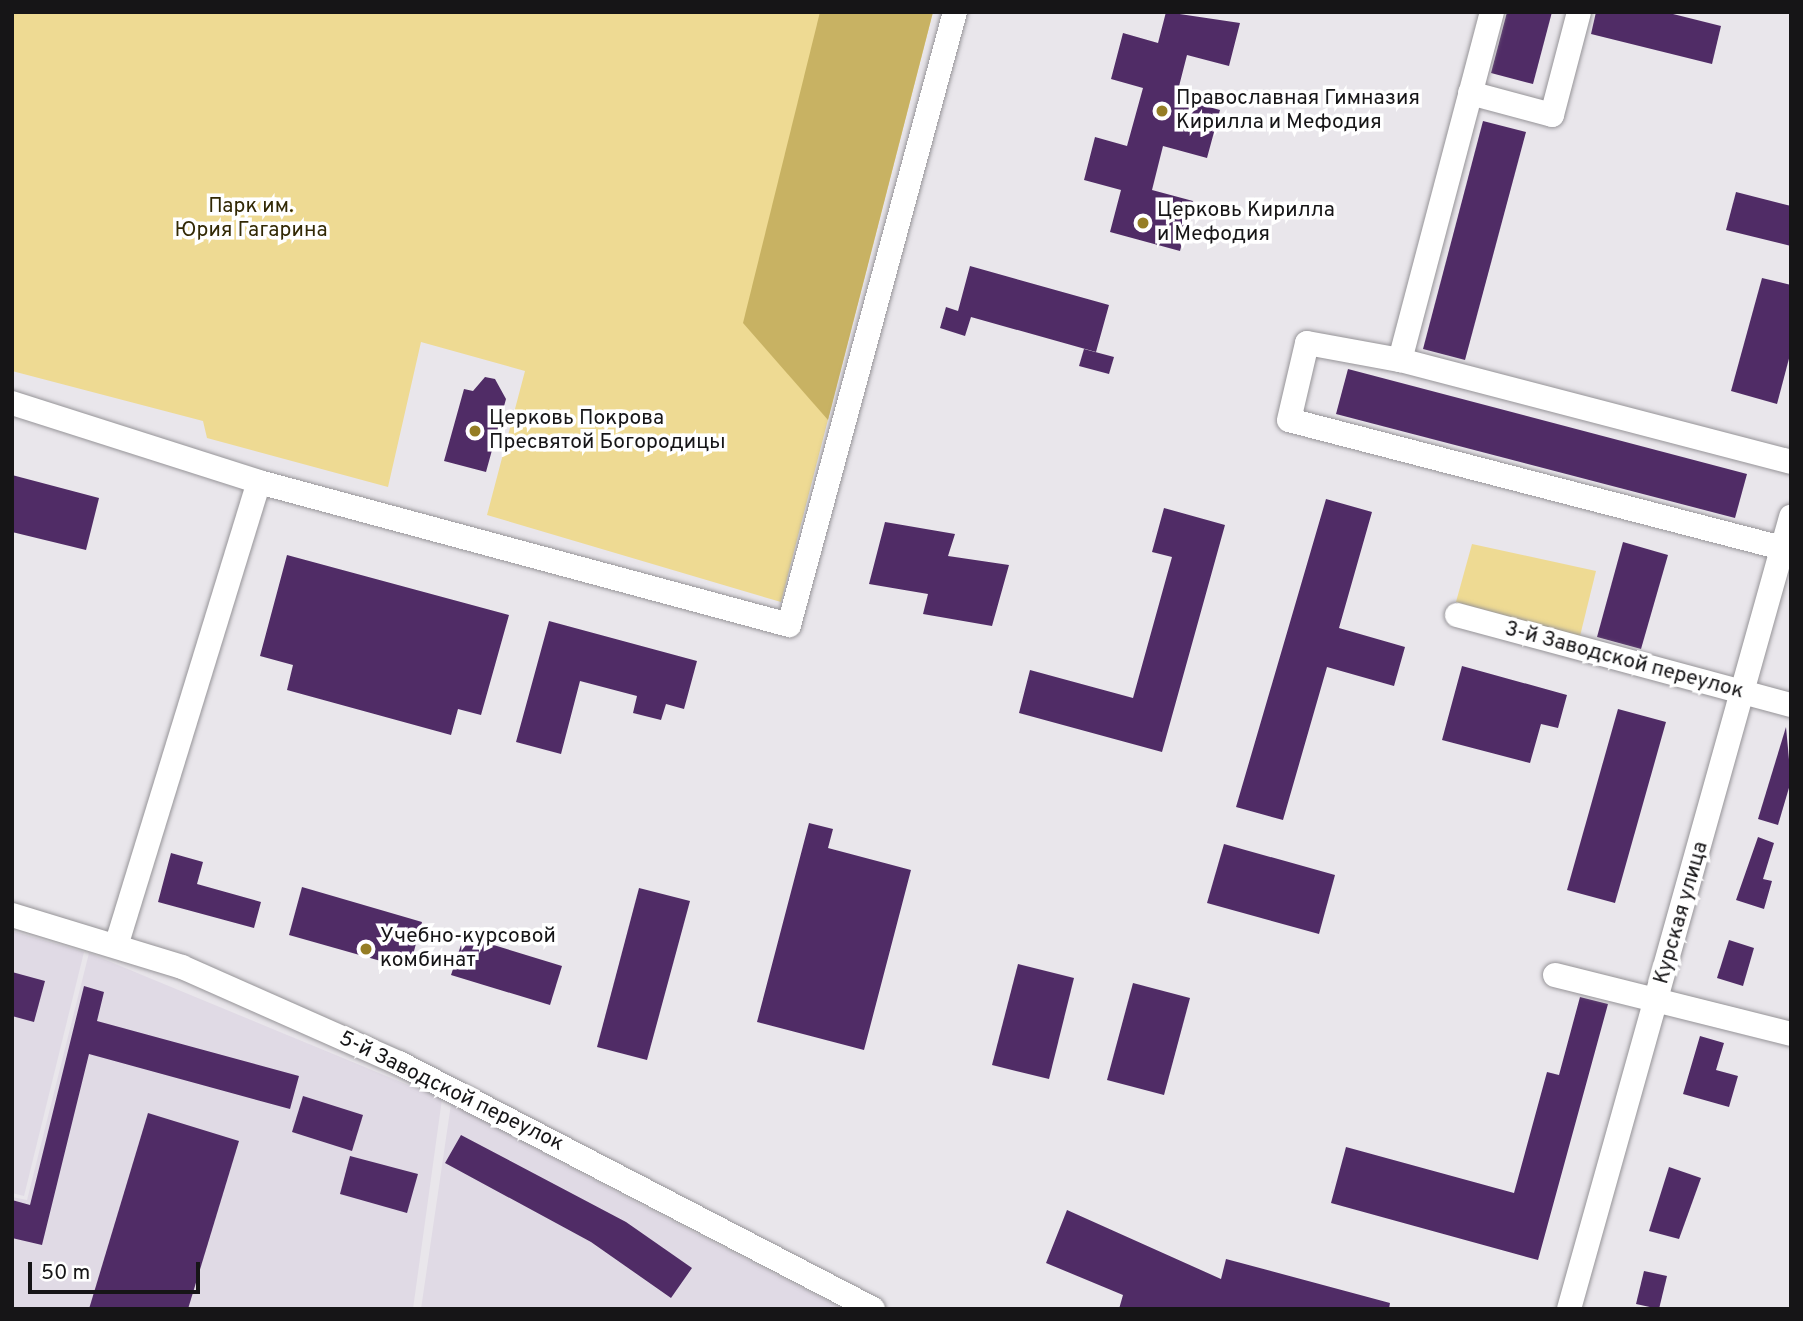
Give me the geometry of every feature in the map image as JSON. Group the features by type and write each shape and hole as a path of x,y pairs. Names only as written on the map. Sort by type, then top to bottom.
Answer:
{"street":[{"path":"12,403 258,482 789,625 955,12"},
{"path":"1400,360 1492,12"},
{"path":"1470,93 1552,115 1578,12"},
{"path":"1782,548 1289,420 1307,343 1400,360 1791,462"},
{"path":"117,943 258,482"},
{"name":"Курская улица","path":"1569,1309 1791,517"},
{"name":"3-й Заводской переулок","path":"1457,615 1791,705"},
{"name":"5-й Заводской переулок","path":"12,915 117,943 399,1063 873,1309"},
{"path":"1555,975 1791,1034"}],"shaded area":[{"path":"820,12 933,12 828,420 743,323"},
{"path":"12,931 84,952 24,1196 12,1193"},
{"path":"89,953 442,1099 413,1309 12,1309 12,1197 27,1200"},
{"path":"451,1104 624,1196 843,1309 421,1309"}],"green space":[{"name":"Парк им. Юрия Гагарина","path":"12,12 933,12 781,602 487,515 525,371 421,342 388,487 207,438 203,421 12,371"},
{"path":"1472,544 1596,571 1580,636 1456,602"}],"building":[{"path":"1166,12 1240,23 1229,66 1187,55 1176,98 1220,110 1207,158 1163,146 1152,190 1193,201 1180,251 1110,232 1121,190 1084,180 1095,137 1127,146 1143,88 1111,79 1123,33 1158,43"},
{"path":"1507,12 1552,12 1533,84 1491,73"},
{"path":"1596,12 1665,12 1721,26 1712,64 1591,34"},
{"path":"1483,121 1526,132 1465,360 1423,349"},
{"path":"1736,192 1791,206 1791,246 1726,230"},
{"path":"970,266 1109,305 1096,352 971,317 965,336 940,328 946,307 958,311"},
{"path":"1762,278 1791,285 1791,351 1777,404 1731,391"},
{"path":"1084,349 1114,357 1109,374 1079,366"},
{"path":"1348,369 1747,474 1735,518 1336,414"},
{"name":"Церковь Покрова Пресвятой Богородицы","path":"485,377 495,379 506,399 486,472 444,461 464,389 473,391"},
{"path":"12,475 99,498 86,550 12,532"},
{"path":"1326,499 1372,512 1339,628 1405,647 1394,686 1327,667 1283,820 1236,807"},
{"path":"1164,508 1225,525 1162,752 1019,713 1030,670 1133,698 1172,557 1152,552"},
{"path":"885,522 955,534 948,556 1009,565 992,626 923,614 928,594 869,584"},
{"path":"1623,542 1668,555 1641,649 1597,637"},
{"path":"287,555 509,615 481,715 458,709 451,735 287,690 293,665 260,656"},
{"path":"549,621 697,661 684,709 666,704 661,720 633,713 637,696 580,681 561,754 516,742"},
{"path":"1462,666 1567,695 1558,728 1541,724 1530,763 1442,740"},
{"path":"1618,709 1666,722 1615,903 1567,890"},
{"path":"1786,727 1791,781 1778,825 1758,819"},
{"path":"809,823 833,829 828,848 911,870 864,1050 757,1022"},
{"path":"1758,837 1774,843 1763,879 1772,881 1764,909 1736,900"},
{"path":"1224,844 1335,875 1319,934 1207,903"},
{"path":"171,853 203,862 197,884 261,902 254,928 158,902"},
{"path":"302,887 422,922 409,969 289,935"},
{"path":"639,888 690,901 647,1060 597,1047"},
{"path":"464,936 562,966 550,1005 451,975"},
{"path":"1729,940 1754,948 1743,986 1717,978"},
{"path":"1018,964 1074,978 1049,1079 992,1065"},
{"path":"12,972 45,981 34,1022 12,1016"},
{"path":"1133,983 1190,998 1164,1095 1107,1080"},
{"path":"84,986 104,992 97,1021 299,1076 290,1109 89,1054 42,1245 12,1238 12,1200 30,1205"},
{"path":"1580,997 1608,1004 1538,1260 1331,1203 1346,1147 1514,1193 1547,1072 1559,1075"},
{"path":"1700,1036 1724,1043 1716,1070 1738,1076 1729,1107 1683,1094"},
{"path":"303,1096 363,1115 352,1151 292,1132"},
{"path":"148,1113 239,1141 188,1309 89,1309"},
{"path":"461,1135 626,1222 692,1268 671,1298 591,1242 445,1163"},
{"path":"350,1156 418,1174 407,1213 340,1194"},
{"path":"1669,1167 1701,1178 1679,1239 1649,1231"},
{"path":"1067,1210 1221,1279 1226,1259 1390,1303 1389,1309 1119,1309 1123,1295 1046,1263"},
{"path":"1644,1271 1667,1276 1659,1309 1636,1304"}],"place":[{"name":"Православная Гимназия Кирилла и Мефодия","path":"1162,111"},
{"name":"Церковь Кирилла и Мефодия","path":"1143,223"},
{"name":"Церковь Покрова Пресвятой Богородицы","path":"475,431"},
{"name":"Учебно-курсовой комбинат","path":"366,949"}]}
